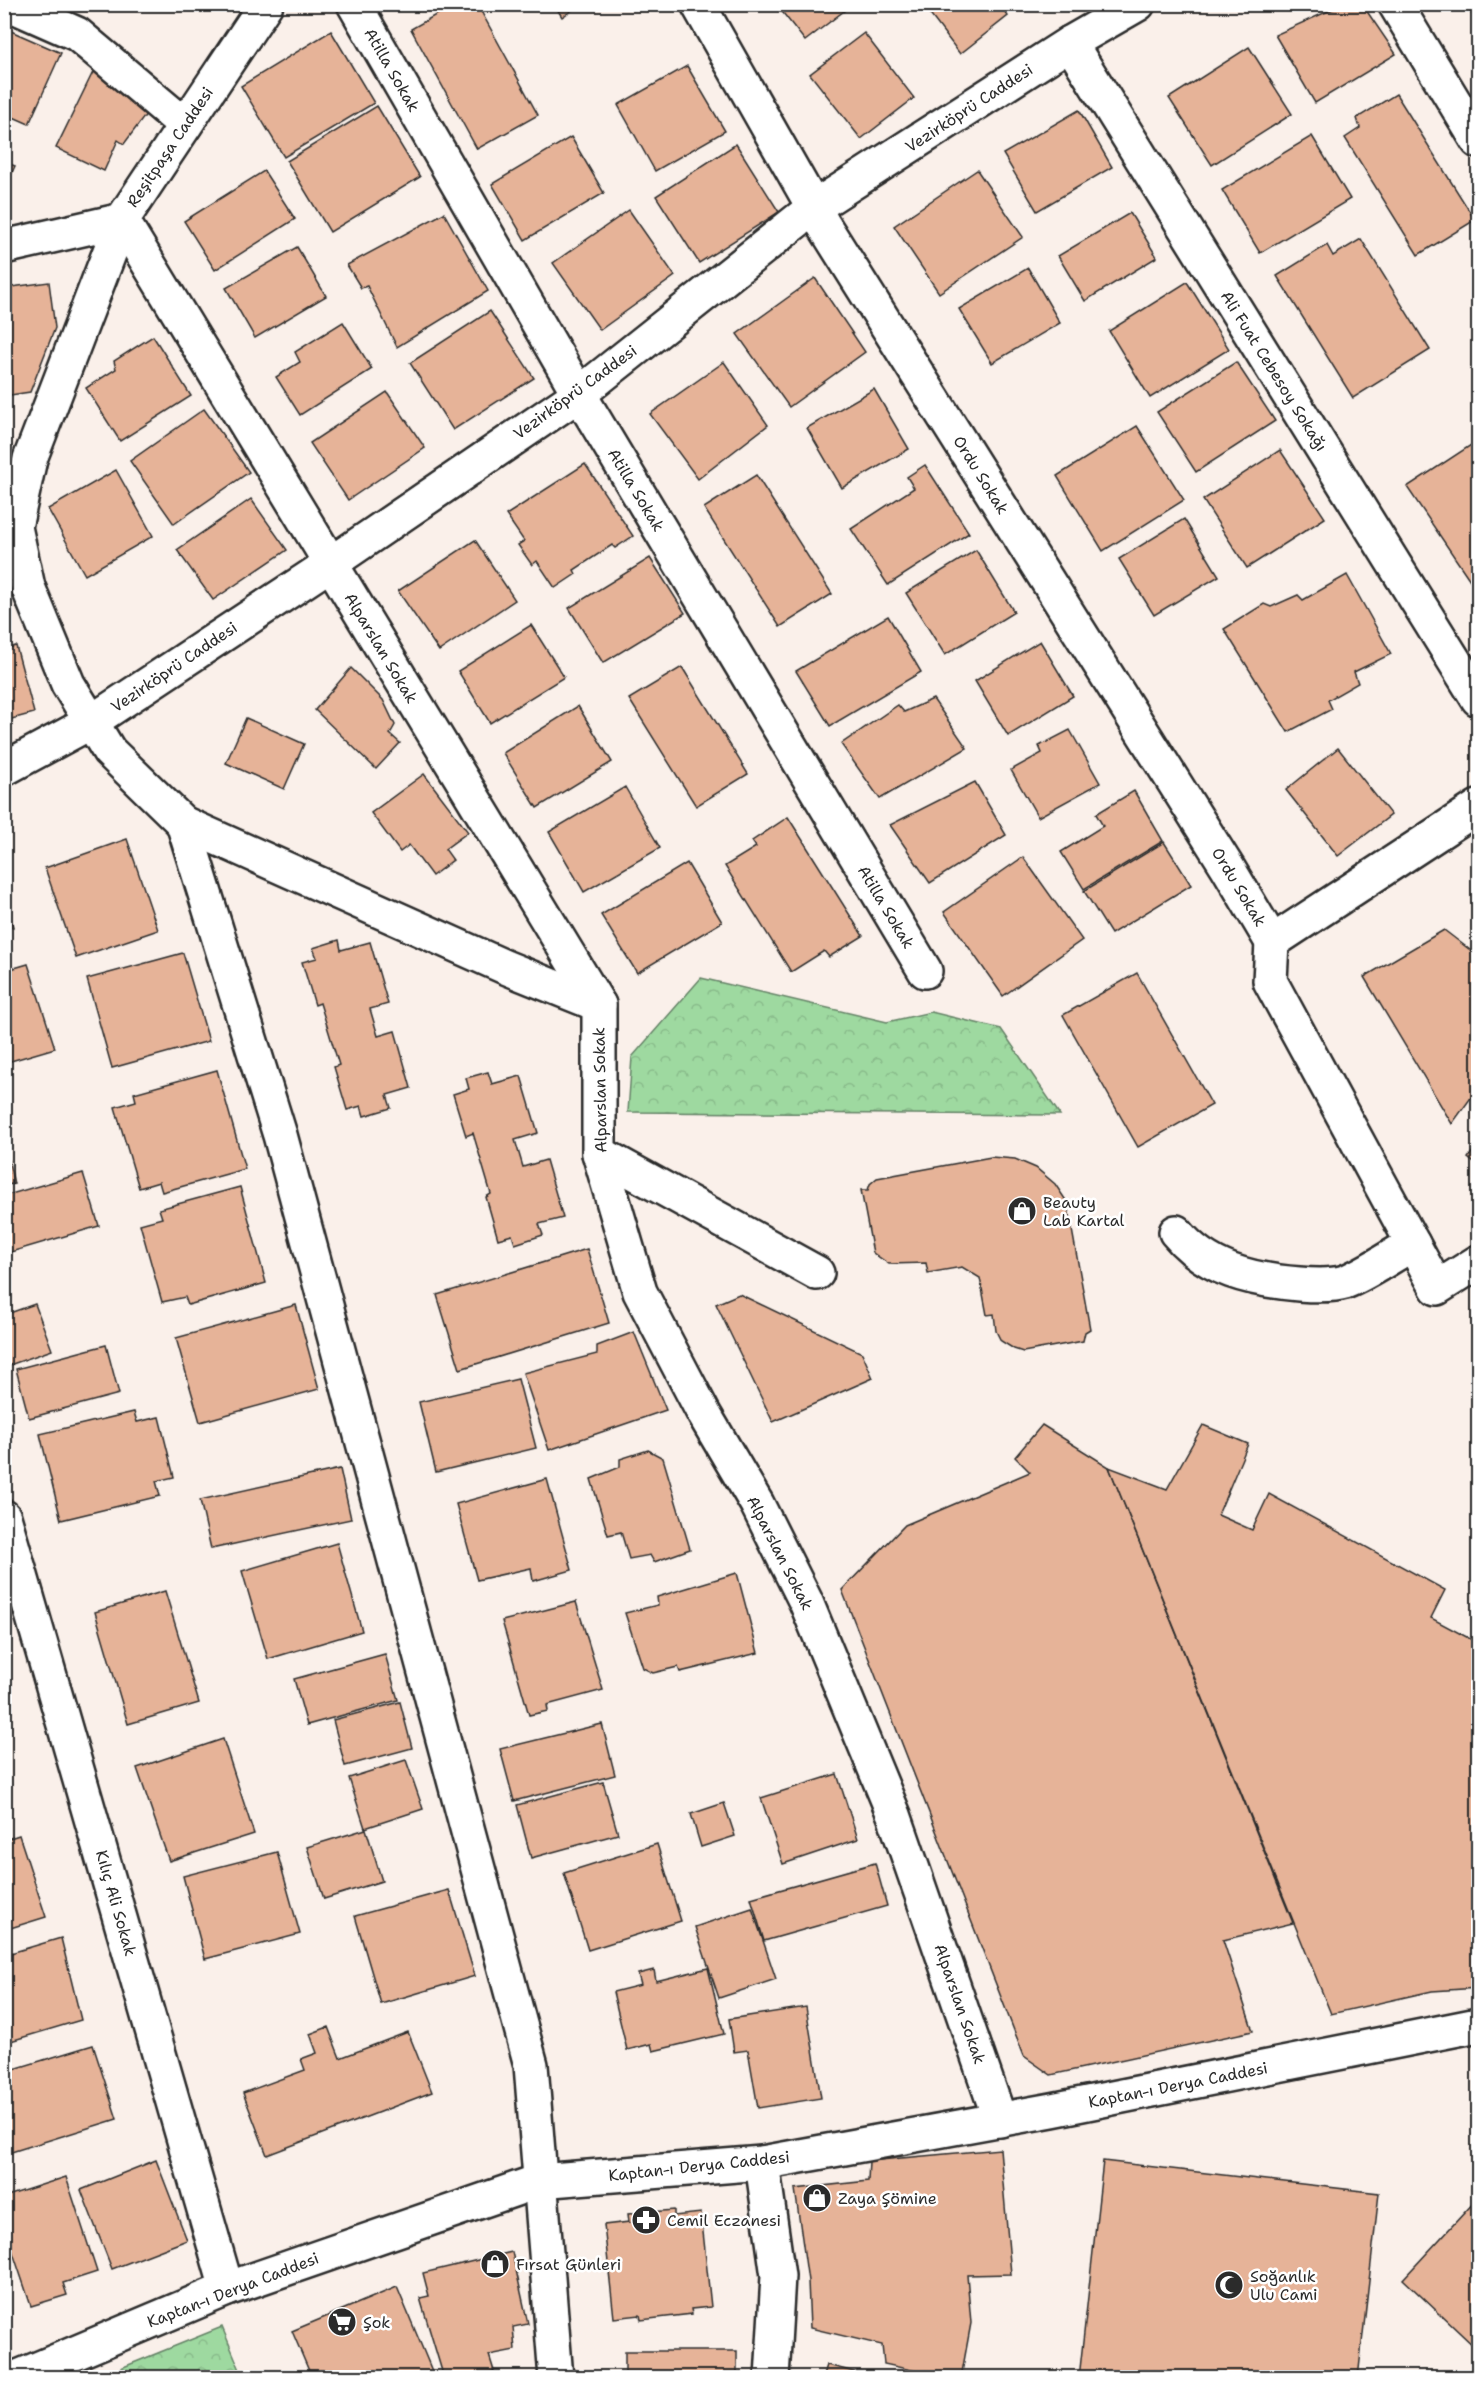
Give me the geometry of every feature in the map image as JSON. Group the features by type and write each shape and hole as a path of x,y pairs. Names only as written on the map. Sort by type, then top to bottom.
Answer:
{"street":[{"path":"9,4 77,34 185,125"},
{"name":"Reşitpaşa Caddesi","path":"4,247 122,220 266,4"},
{"name":"Atilla Sokak","path":"354,4 579,394 925,971"},
{"name":"Ordu Sokak","path":"698,4 813,208 1228,868 1272,942"},
{"name":"Vezirköprü Caddesi","path":"4,769 91,722 330,564 579,394 813,208 1070,43 1138,4"},
{"path":"1395,4 1479,141"},
{"name":"Ali Fuat Cebesoy Sokağı","path":"1070,43 1479,699"},
{"path":"122,220 30,459 15,526 28,587 68,684 91,722 109,751 183,823 505,967 599,1005"},
{"name":"Alparslan Sokak","path":"122,220 599,1005 599,1153 640,1292 704,1414 757,1504 806,1602 894,1815 1000,2120"},
{"path":"1479,807 1272,942 1270,981 1437,1288 1479,1262"},
{"path":"183,823 280,1135 528,2053 556,2378"},
{"path":"599,1153 817,1274"},
{"path":"1176,1232 1199,1255 1226,1270 1251,1278 1310,1285 1344,1282 1413,1244"},
{"name":"Kılıç Ali Sokak","path":"4,1517 227,2289"},
{"name":"Kaptan-ı Derya Caddesi","path":"16,2378 227,2289 539,2181 762,2163 1000,2120 1479,2025"},
{"path":"762,2163 778,2276 772,2378"}],"green space":[{"path":"701,978 887,1022 931,1012 1001,1029 1060,1115 628,1112 632,1057"},
{"path":"222,2327 243,2377 125,2377 121,2368"}],"building":[{"path":"455,4 477,4 538,115 477,149 411,29"},
{"path":"554,4 581,4 562,17"},
{"path":"776,4 853,4 805,41"},
{"path":"922,4 999,4 1008,16 960,54"},
{"path":"1344,4 1362,4 1396,54 1315,103 1275,35"},
{"path":"1466,4 1478,4 1478,25"},
{"path":"4,28 61,53 29,124 4,113"},
{"path":"331,31 374,103 284,157 241,86"},
{"path":"864,33 914,98 861,139 810,74"},
{"path":"1249,47 1292,114 1212,165 1169,98"},
{"path":"687,66 725,131 655,171 618,105"},
{"path":"94,70 150,109 124,144 118,140 104,171 56,148"},
{"path":"1396,94 1475,220 1418,255 1345,138 1360,128 1357,118"},
{"path":"377,106 420,177 330,232 287,161"},
{"path":"1079,110 1112,167 1037,211 1003,154"},
{"path":"1312,136 1350,199 1260,253 1222,190"},
{"path":"571,137 604,193 525,240 492,184"},
{"path":"736,144 779,212 699,263 656,196"},
{"path":"4,162 15,166 4,190"},
{"path":"977,170 1023,237 939,293 894,226"},
{"path":"264,171 295,219 215,270 184,221"},
{"path":"629,210 675,276 600,330 553,263"},
{"path":"444,213 488,291 397,347 367,286 361,288 347,265"},
{"path":"1130,213 1157,257 1085,301 1058,256"},
{"path":"1361,239 1430,350 1353,398 1277,276 1327,245 1333,256"},
{"path":"297,247 326,296 255,338 226,288"},
{"path":"1028,268 1060,323 992,363 959,309"},
{"path":"815,278 865,352 789,407 737,334"},
{"path":"49,282 55,328 30,392 4,396 4,288"},
{"path":"1187,282 1229,349 1150,398 1109,331"},
{"path":"490,311 534,378 453,430 410,363"},
{"path":"343,322 372,369 300,415 276,377 300,362 295,352"},
{"path":"153,336 191,396 120,441 86,388 116,369 114,361"},
{"path":"724,362 768,425 698,479 650,414"},
{"path":"1236,362 1275,421 1196,472 1157,412"},
{"path":"874,389 909,449 842,488 807,428"},
{"path":"387,392 425,448 348,500 310,443"},
{"path":"204,409 249,472 174,524 130,461"},
{"path":"1137,426 1184,500 1103,551 1057,476"},
{"path":"1477,441 1478,443 1478,592 1407,487"},
{"path":"1280,450 1325,518 1247,568 1203,500"},
{"path":"585,464 633,536 615,548 612,545 574,570 576,574 555,588 537,561 532,565 518,545 524,541 506,515"},
{"path":"925,465 969,533 888,585 851,529 914,488 907,477"},
{"path":"116,470 153,536 85,575 48,509"},
{"path":"756,475 832,594 780,627 704,508"},
{"path":"251,499 287,550 213,600 177,550"},
{"path":"1184,519 1219,576 1154,615 1119,559"},
{"path":"475,540 515,600 439,651 398,591"},
{"path":"976,550 1014,612 945,655 906,593"},
{"path":"650,558 685,613 603,663 569,608"},
{"path":"1347,575 1391,654 1354,672 1358,683 1328,700 1332,709 1288,732 1224,629 1264,604 1271,607 1298,595 1303,600"},
{"path":"888,616 921,672 830,726 796,671"},
{"path":"531,625 564,677 490,723 458,671"},
{"path":"1040,641 1073,696 1008,736 975,681"},
{"path":"16,646 34,713 4,721 4,649"},
{"path":"682,667 748,774 696,806 629,699"},
{"path":"351,668 383,700 395,725 390,734 400,743 376,769 315,710"},
{"path":"933,699 967,748 880,799 841,744 898,705 904,712"},
{"path":"578,706 612,762 537,808 503,753"},
{"path":"246,718 304,744 284,789 226,763"},
{"path":"1070,730 1100,783 1038,817 1011,770 1042,753 1039,746"},
{"path":"1338,748 1391,815 1338,856 1286,790"},
{"path":"424,774 468,832 445,849 453,860 432,876 409,845 400,852 371,813"},
{"path":"975,782 1006,835 930,883 890,825"},
{"path":"625,787 660,848 584,892 549,832"},
{"path":"1134,791 1163,841 1084,889 1061,852 1103,826 1096,814"},
{"path":"788,817 863,936 829,957 824,951 791,972 725,866 756,847 752,841"},
{"path":"127,839 158,930 76,958 45,868"},
{"path":"1164,842 1191,885 1111,934 1084,891"},
{"path":"1023,857 1082,940 1003,996 944,912"},
{"path":"687,863 722,922 637,973 601,915"},
{"path":"4,899 13,927 4,929"},
{"path":"1444,930 1478,956 1478,1088 1452,1124 1364,977"},
{"path":"339,940 341,950 370,942 388,1004 370,1009 378,1036 395,1031 411,1088 387,1095 391,1108 364,1116 361,1106 347,1110 334,1067 339,1065 320,1003 315,1005 302,962 317,958 313,948"},
{"path":"183,953 209,1041 112,1068 87,979"},
{"path":"28,964 55,1048 4,1063 4,971"},
{"path":"1137,973 1212,1105 1138,1147 1063,1015"},
{"path":"217,1070 245,1169 162,1192 159,1182 139,1188 115,1107 136,1101 134,1093"},
{"path":"488,1072 492,1084 521,1076 538,1133 515,1140 523,1167 546,1160 563,1218 539,1224 543,1235 515,1244 512,1235 498,1239 486,1197 491,1194 473,1133 466,1136 453,1094 469,1089 466,1078"},
{"path":"4,1140 14,1184 4,1185"},
{"path":"1478,1144 1478,1166 1468,1158"},
{"path":"991,1157 1015,1159 1036,1168 1055,1184 1067,1202 1090,1329 1085,1332 1083,1341 1023,1352 1014,1349 1001,1341 996,1331 994,1314 987,1315 980,1278 962,1267 928,1273 926,1263 889,1264 873,1253 861,1190 868,1190 870,1184 877,1178"},
{"path":"83,1173 99,1226 4,1254 4,1196"},
{"path":"240,1187 266,1283 188,1305 185,1297 162,1302 140,1224 162,1218 159,1209"},
{"path":"587,1249 609,1323 460,1369 437,1295"},
{"path":"739,1294 862,1353 873,1378 773,1422 716,1304"},
{"path":"35,1304 52,1350 4,1367 4,1315"},
{"path":"296,1305 319,1389 200,1422 176,1338"},
{"path":"634,1332 666,1410 549,1450 523,1373 597,1354 597,1346"},
{"path":"106,1345 119,1394 29,1418 16,1369"},
{"path":"518,1379 536,1448 436,1472 419,1402"},
{"path":"134,1412 137,1422 159,1417 174,1477 156,1481 160,1496 61,1520 40,1434"},
{"path":"1042,1425 1109,1467 1293,1923 1223,1940 1253,2031 1051,2075 1024,2056 842,1590 905,1525 1030,1472 1015,1457"},
{"path":"1203,1425 1248,1444 1218,1515 1252,1530 1269,1494 1445,1590 1431,1618 1478,1643 1478,1988 1432,1991 1331,2014 1109,1467 1167,1489"},
{"path":"648,1450 663,1458 690,1549 654,1562 650,1555 629,1559 621,1532 608,1535 591,1479 620,1467 620,1459"},
{"path":"340,1469 351,1519 211,1549 200,1500"},
{"path":"547,1479 572,1570 533,1581 531,1568 477,1580 456,1504"},
{"path":"337,1543 362,1631 268,1659 242,1571"},
{"path":"737,1573 758,1653 680,1672 678,1667 653,1673 643,1668 625,1613 658,1605 657,1597"},
{"path":"165,1591 199,1703 128,1724 95,1612"},
{"path":"576,1602 603,1690 547,1705 548,1711 529,1715 502,1621"},
{"path":"385,1654 398,1700 307,1725 294,1679"},
{"path":"400,1702 412,1748 345,1766 333,1720"},
{"path":"602,1724 615,1775 514,1801 500,1749"},
{"path":"223,1739 254,1834 169,1861 137,1768"},
{"path":"406,1760 423,1809 365,1828 349,1778"},
{"path":"837,1774 858,1839 783,1864 761,1798"},
{"path":"603,1782 618,1834 531,1858 517,1805"},
{"path":"724,1803 735,1836 701,1847 691,1814"},
{"path":"366,1829 382,1881 324,1899 307,1847"},
{"path":"19,1835 46,1917 4,1930 4,1840"},
{"path":"657,1844 681,1921 588,1950 564,1873"},
{"path":"277,1852 300,1934 205,1959 183,1876"},
{"path":"875,1863 887,1906 764,1941 751,1898"},
{"path":"449,1890 475,1976 381,2004 355,1916"},
{"path":"752,1908 776,1979 719,1998 695,1927"},
{"path":"61,1938 81,2020 4,2043 4,1955"},
{"path":"708,1968 724,2034 653,2051 651,2044 627,2050 613,1992 641,1985 638,1974 654,1970 656,1981"},
{"path":"806,2007 821,2098 758,2108 748,2050 734,2052 729,2019"},
{"path":"328,2027 340,2058 408,2032 432,2092 267,2155 243,2093 305,2070 301,2059 317,2053 310,2034"},
{"path":"93,2045 117,2119 5,2154 4,2072"},
{"path":"1000,2149 1011,2274 967,2275 971,2323 961,2378 948,2378 884,2364 882,2345 810,2328 808,2281 795,2189 868,2181 869,2161"},
{"path":"156,2160 187,2240 112,2269 81,2190"},
{"name":"Soğanlık Ulu Cami","path":"1103,2161 1379,2193 1358,2378 1079,2378"},
{"path":"66,2177 97,2272 63,2283 67,2295 31,2306 4,2226 4,2197"},
{"path":"1478,2198 1478,2350 1403,2279"},
{"path":"674,2210 674,2216 701,2213 711,2307 691,2309 692,2314 641,2320 640,2315 614,2318 604,2225 629,2222 628,2214"},
{"path":"512,2252 528,2324 513,2327 515,2350 489,2355 494,2371 466,2378 444,2378 420,2298 429,2296 423,2273"},
{"path":"397,2287 432,2371 416,2378 312,2378 292,2331"},
{"path":"625,2351 737,2351 737,2378 625,2378"},
{"path":"827,2365 878,2378 823,2378"}],"place":[{"name":"Beauty Lab Kartal","path":"1022,1211"},
{"name":"Zaya Şömine","path":"817,2198"},
{"name":"Cemil Eczanesi","path":"646,2220"},
{"name":"Fırsat Günleri","path":"495,2264"},
{"name":"Soğanlık Ulu Cami","path":"1229,2285"},
{"name":"Şok","path":"342,2322"}]}
